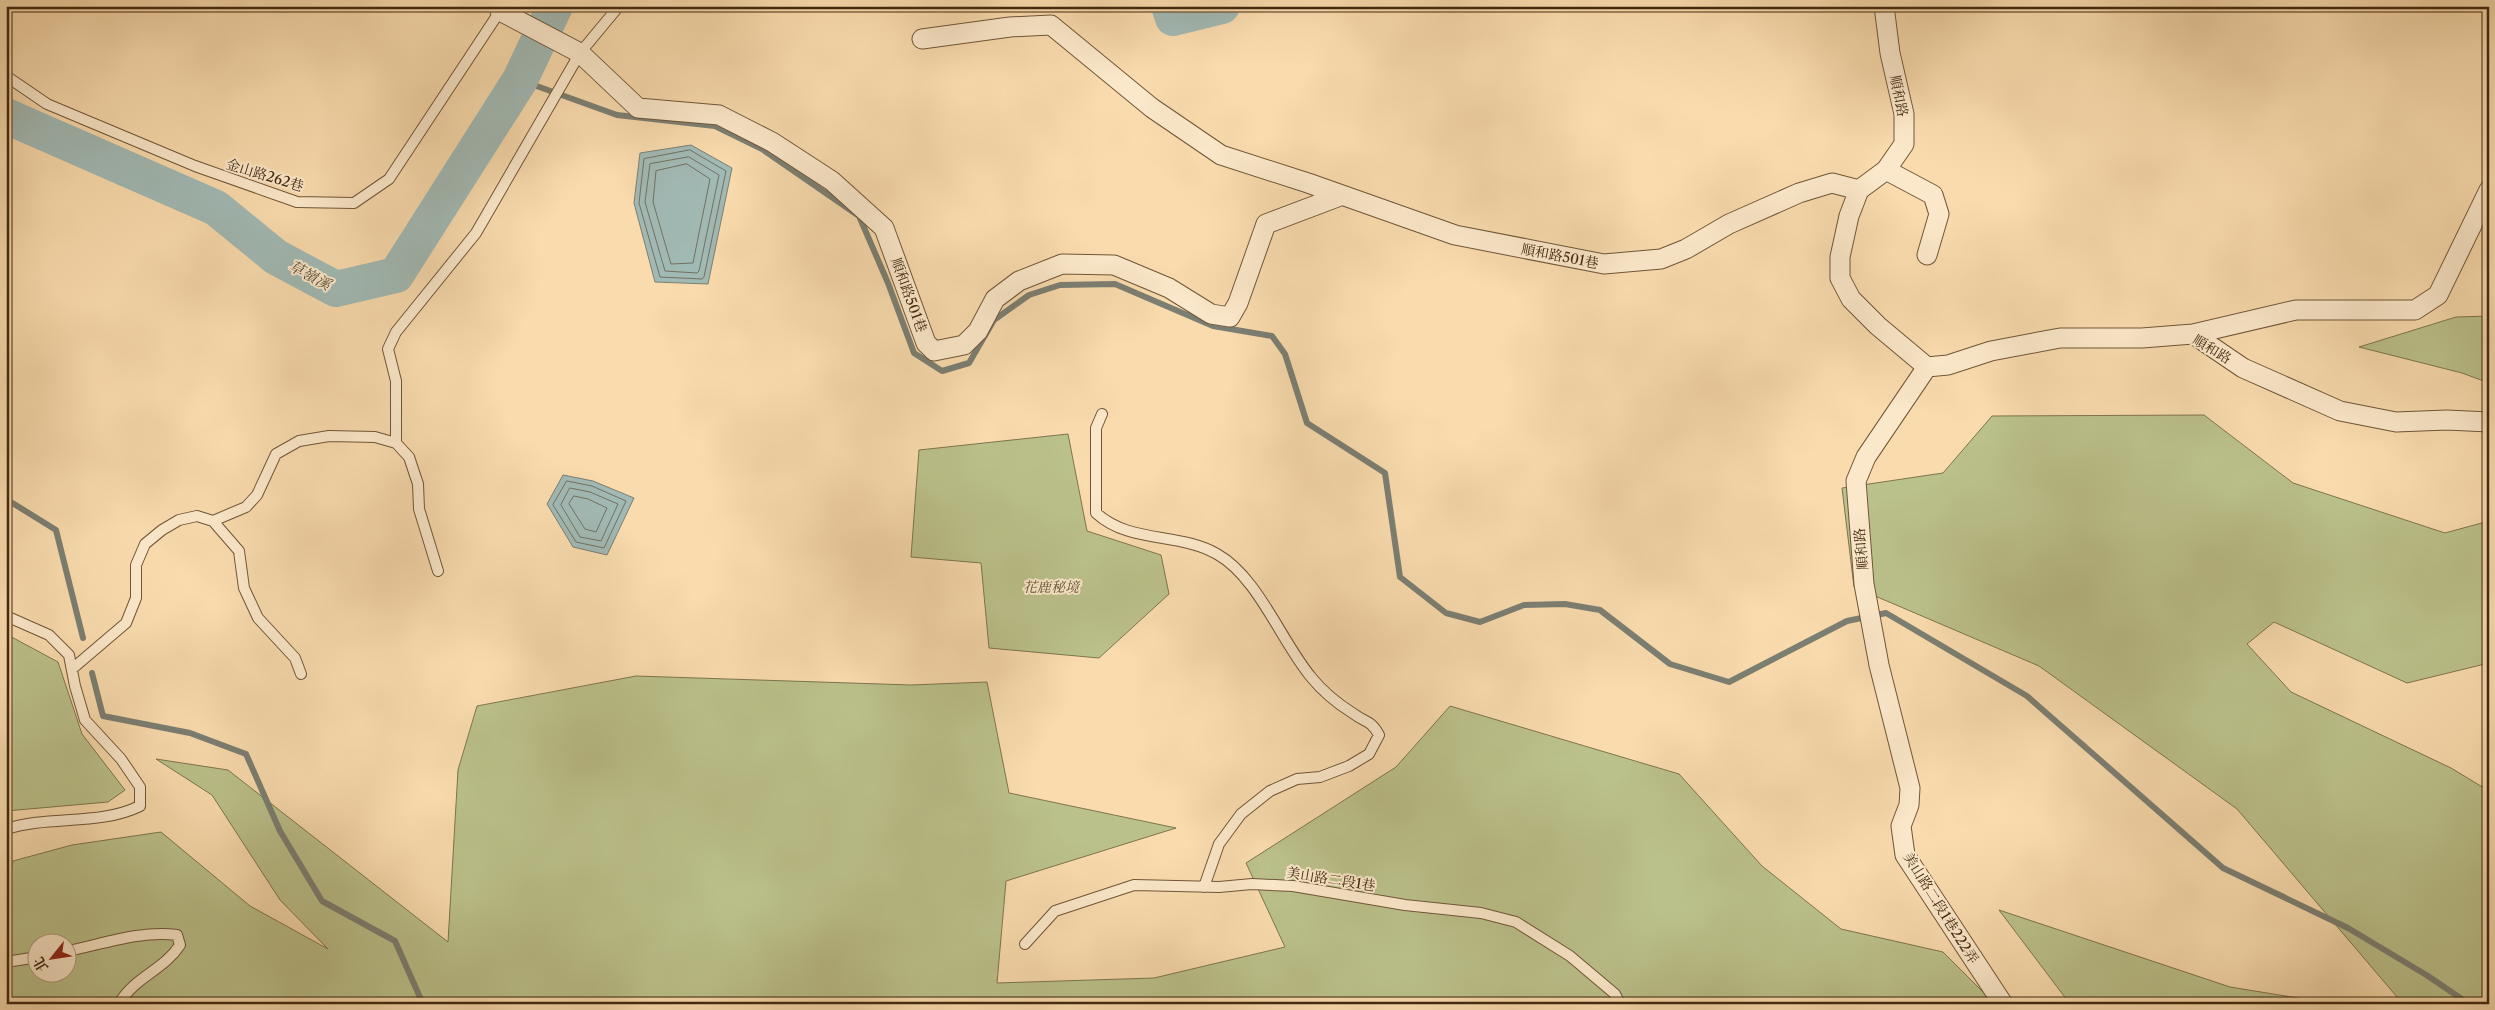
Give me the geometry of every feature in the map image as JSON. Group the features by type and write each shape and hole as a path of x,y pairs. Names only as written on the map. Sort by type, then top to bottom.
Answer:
{"street":[{"name":"順和路","path":"1859,190 1886,170 1904,144 1904,114 1890,53 1884,6"},
{"name":"順和路501巷","path":"500,11 580,53 638,108 719,115 772,142 832,181 884,228 926,343 934,351 964,345 978,331 995,299 1019,281 1062,264 1114,265 1169,288 1211,314 1230,317 1238,303 1266,224 1340,196"},
{"name":"順和路501巷","path":"922,39 1010,27 1051,25 1152,108 1221,155 1455,235 1604,264 1662,259 1686,249 1729,224 1799,193 1832,183 1859,190"},
{"path":"1886,170 1933,195 1939,214 1927,255"},
{"path":"1859,190 1850,216 1840,257 1840,278 1852,299 1878,326 1927,367"},
{"path":"2193,334 2296,310 2415,310 2438,295 2489,190"},
{"name":"順和路","path":"1872,630 1864,584 1856,481 1866,457 1927,367 1948,366 1992,351 2060,338 2142,338 2193,334 2243,368 2340,411 2396,422 2447,420 2489,422"},
{"name":"美山路二段1巷222弄","path":"1872,630 1910,788 1909,805 1901,826 1905,854 2003,1004"}],"lane":[{"path":"396,443 396,381 388,349 396,332 476,233 580,53 620,6"},
{"name":"金山路262巷","path":"6,76 47,104 195,166 297,202 354,203 389,179 500,11"},
{"path":"1102,414 1096,428 1096,513 1103,519 1145,537 1193,544 1218,554 1252,586 1311,677 1334,700 1356,716 1372,723 1379,735 1370,754 1320,778 1297,779 1270,791 1241,814 1219,844 1204,887"},
{"path":"213,521 246,507 257,495 276,454 299,441 329,436 375,437 396,443 409,457 418,484 419,509 438,571"},
{"path":"72,669 126,623 136,598 136,565 145,544 179,520 197,516 213,521 239,551 244,588 258,618 295,658 301,674"},
{"path":"6,616 48,635 69,655 85,720 121,759 140,787 140,806 121,815 27,822 6,829"},
{"name":"美山路二段1巷","path":"1025,944 1055,911 1086,899 1134,885 1204,887 1252,884 1293,886 1405,905 1481,913 1516,922 1570,956 1615,994 1620,1004"},
{"path":"78,949 138,936 162,933 178,935 180,945 171,960 125,993 119,1004"},
{"path":"6,962 28,958"}],"green space":[{"path":"2489,316 2489,383 2462,373 2359,347 2456,317"},
{"path":"2204,415 2293,483 2445,533 2489,521 2489,663 2407,683 2274,622 2247,644 2291,692 2451,768 2489,791 2489,1004 2403,1004 2237,809 2039,666 1854,587 1842,488 1943,473 1992,416"},
{"name":"花鹿秘境","path":"1068,434 1087,531 1161,555 1169,594 1099,658 989,648 981,563 911,557 919,450"},
{"path":"6,634 58,662 82,734 125,790 108,802 6,811"},
{"path":"636,676 911,685 987,682 1009,793 1176,828 1006,881 997,983 1154,978 1285,947 1246,863 1396,767 1450,706 1679,774 1762,866 1841,929 1943,952 1995,1004 6,1004 6,910 13,861 72,845 161,832 250,906 328,949 280,900 212,795 156,759 228,770 448,942 458,770 477,706"},
{"path":"1999,910 2230,987 2335,1004 2070,1004"}],"water":[{"path":"691,145 732,168 708,284 655,282 634,203 640,153"},
{"path":"563,475 593,481 634,498 607,555 573,547 547,504"}],"waterway":[{"name":"草嶺溪","path":"6,116 216,208 276,257 336,289 396,275 520,80 555,6"},
{"name":"草嶺溪","path":"1169,6 1173,18 1222,6"},
{"path":"520,80 617,115 715,126 762,149 859,216 888,283 914,353 942,371 969,363 994,320 1029,295 1060,285 1115,284 1213,326 1272,336 1285,354 1307,423 1385,473 1400,577 1446,613 1480,622 1524,605 1565,604 1600,610 1670,664 1729,682 1847,621 1886,613 2027,696 2223,868 2348,928 2428,976 2469,1004"},
{"path":"6,499 56,530 83,638"},
{"path":"92,673 103,716 190,733 246,754 280,831 322,901 395,941 423,1004"}]}
